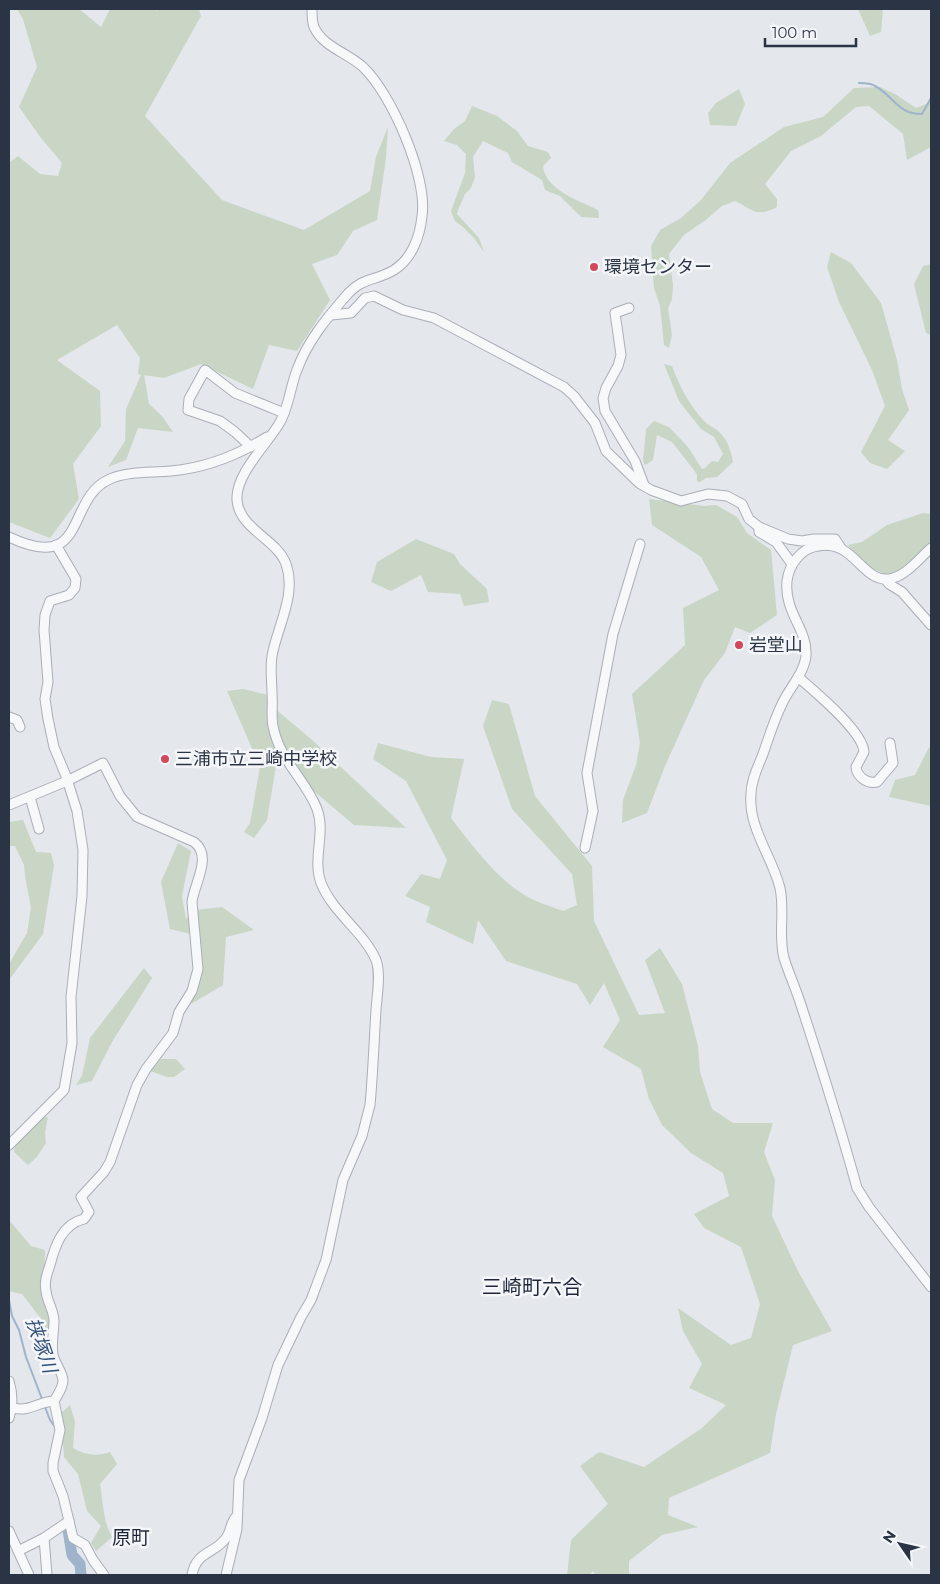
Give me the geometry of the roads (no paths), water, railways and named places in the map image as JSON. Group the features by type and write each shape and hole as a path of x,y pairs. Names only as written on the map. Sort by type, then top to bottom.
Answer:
{"street":[{"path":"226,1575 237,1528 239,1480 262,1418 278,1365 317,1286 329,1249 343,1180 358,1146 370,1105 378,983 377,962 367,946 330,900 322,885 317,871 321,829 317,810 309,794 285,760 278,744 273,724 271,666 272,655 287,603 288,582 286,563 277,550 245,518 237,500 238,490 246,472 279,424 303,356 318,331 361,281 394,270 405,261 413,249 423,213 423,200 415,166 390,104 362,65 332,47 322,38 313,26 312,9"},
{"path":"330,315 350,313 365,298 374,296 404,310 434,318 564,387 574,396 595,423 606,451 644,486 681,501 708,494 727,496 742,504 749,518 759,527 794,540 835,539 866,570 878,578 886,580 902,592 931,625"},
{"path":"629,308 615,313 621,355 618,366 606,388 604,398 605,411 635,461 644,486"},
{"path":"251,447 220,421 188,410 189,399 205,370 235,393 284,413"},
{"path":"9,538 34,548 56,545 71,533 88,500 99,486 111,479 134,474 192,469 251,447 269,436"},
{"path":"759,527 760,535 776,542 792,564"},
{"path":"585,848 593,811 587,773 613,634 640,544"},
{"path":"842,548 827,544 813,547 801,554 792,564 788,577 787,596 794,619 802,632 806,650 804,664 777,713 750,793 754,821 780,889 784,958 801,1003 857,1188 868,1207 931,1287"},
{"path":"9,1145 64,1090 72,1043 71,997 82,896 83,850 77,811 54,747 48,718 45,699 44,630 48,605 53,599 69,595 76,583 76,579 56,545"},
{"path":"886,580 903,574 931,548"},
{"path":"798,677 838,712 862,743 864,752 856,767 857,773 868,782 877,782 893,763 890,743"},
{"path":"9,717 17,720 20,727"},
{"path":"9,805 30,798 103,763 120,796 137,817 194,842 202,850 203,859 193,892 192,902 198,969 192,992 179,1012 173,1033 146,1069 137,1085 110,1162 104,1172 82,1197 89,1212 84,1219 77,1220 64,1232 56,1246 46,1277 46,1294 54,1320 52,1347 54,1358 63,1380 62,1387 54,1401 60,1430 53,1471 63,1496 73,1538 85,1545 104,1575"},
{"path":"30,798 39,829"},
{"path":"9,1381 12,1394 12,1408 9,1418"},
{"path":"12,1408 26,1410 47,1401 54,1401"},
{"path":"192,1575 194,1565 198,1560 226,1540 233,1520 238,1515"},
{"path":"18,1551 44,1538 69,1521"},
{"path":"10,1531 29,1575"},
{"path":"44,1538 47,1562 46,1575"}],"waterway":[{"path":"859,83 873,85 901,108 914,113 922,114 931,98"},
{"name":"挟塚川","path":"9,1300 12,1316 19,1330 26,1357 42,1399"},
{"name":"挟塚川","path":"45,1407 55,1427"},
{"name":"挟塚川","path":"68,1530 72,1555 80,1564 81,1575"}],"place":[{"name":"環境センター","path":"594,267"},
{"name":"岩堂山","path":"739,645"},
{"name":"三浦市立三崎中学校","path":"165,759"}],"district":[{"name":"三崎町六合","path":"532,1287"},
{"name":"原町","path":"131,1537"}]}
